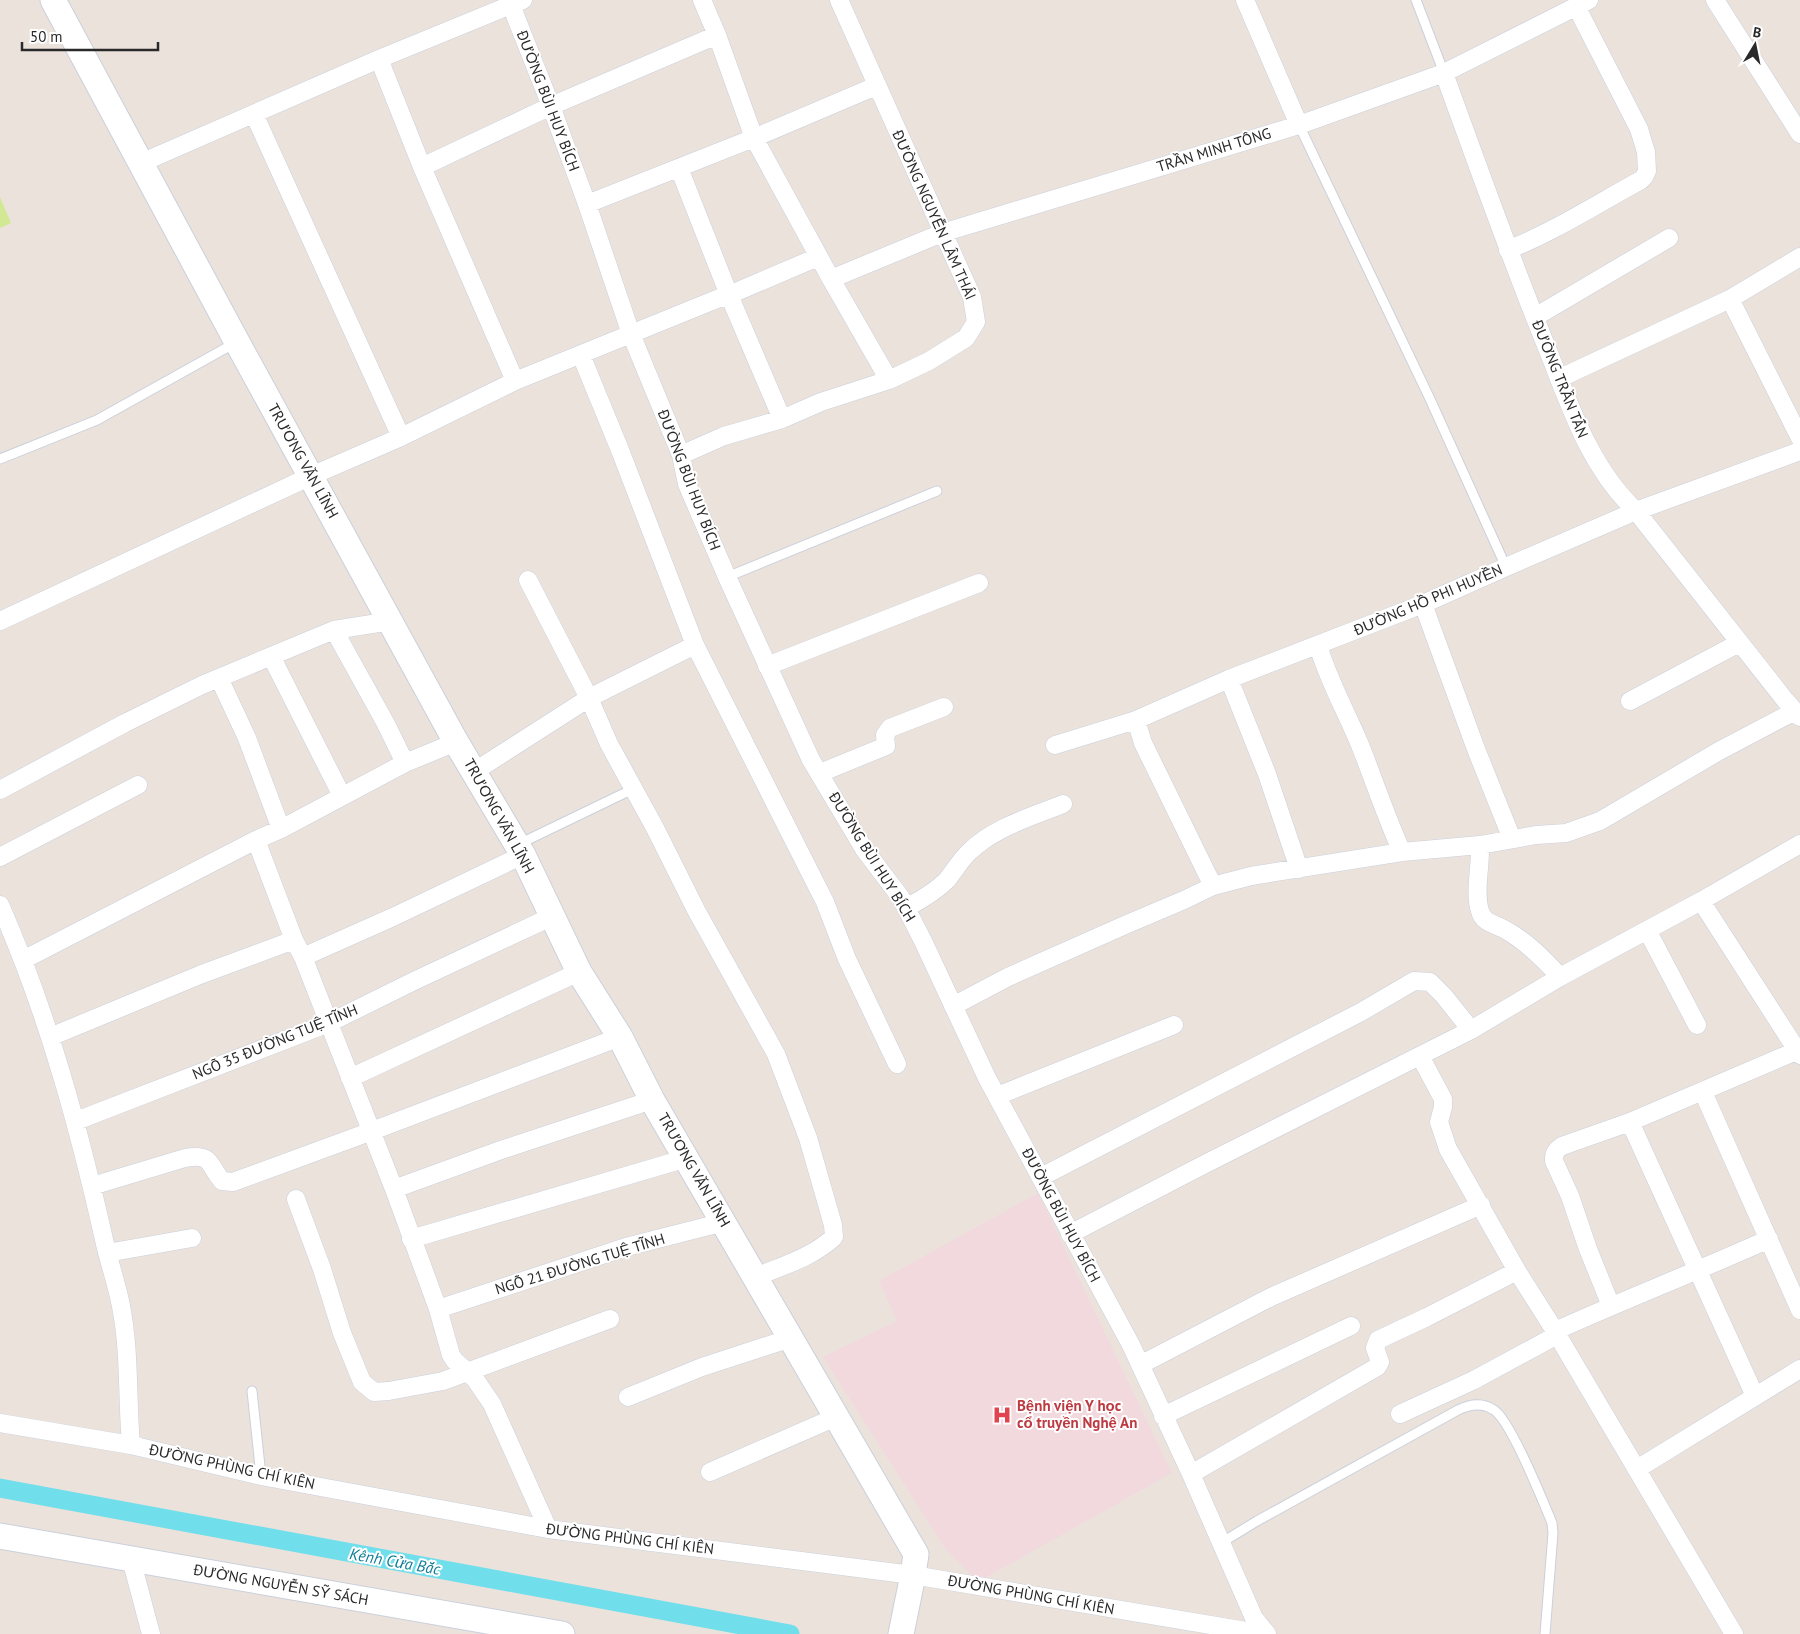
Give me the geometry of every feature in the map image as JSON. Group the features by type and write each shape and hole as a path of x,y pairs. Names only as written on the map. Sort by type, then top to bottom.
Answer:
{"street":[{"name":"TRƯƠNG VĂN LĨNH","path":"53,0 237,342 456,742 475,771 520,850 579,972 620,1036 652,1100 916,1554 900,1634"},
{"path":"702,0 717,35 754,138 830,279 889,380"},
{"name":"ĐƯỜNG NGUYỄN LÂM THÁI","path":"681,455 724,436 782,419 821,402 889,380 929,361 966,338 976,322 972,297 839,0"},
{"path":"1245,0 1299,125"},
{"path":"1715,0 1800,134"},
{"path":"140,163 514,2"},
{"name":"ĐƯỜNG BÙI HUY BÍCH","path":"514,2 587,204 631,334 681,455 687,484 767,666 797,726 811,760 855,835 906,908 997,1096 1140,1365 1222,1542 1254,1618 1267,1634"},
{"path":"1508,250 1537,238 1584,214 1641,180 1647,171 1646,152 1639,129 1582,3"},
{"name":"TRẦN MINH TÔNG","path":"830,279 942,233 1299,125 1444,73 1582,3"},
{"path":"422,167 551,106 717,35"},
{"path":"379,59 422,167 515,381"},
{"name":"ĐƯỜNG TRẦN TẤN","path":"1444,73 1508,250 1560,378 1574,419 1591,450 1618,492 1797,714"},
{"path":"587,204 754,138 876,86"},
{"path":"254,114 401,437"},
{"path":"679,168 728,295 782,419"},
{"path":"1535,317 1669,238"},
{"path":"0,621 311,476 401,437 515,381 818,257"},
{"path":"1560,378 1730,299 1800,257"},
{"path":"1730,299 1800,438"},
{"path":"581,355 620,450 695,645 825,902 847,959 897,1064"},
{"name":"ĐƯỜNG HỒ PHI HUYỀN","path":"1055,745 1136,720 1229,679 1423,604 1506,566 1636,512 1800,451"},
{"path":"528,580 590,698 609,744 696,910 776,1054 808,1138 833,1225 834,1236 826,1244 798,1259 756,1277"},
{"path":"767,666 980,583"},
{"path":"1423,604 1476,749 1512,839"},
{"path":"0,790 125,724 218,678 334,630 390,621"},
{"path":"334,630 386,724 405,763"},
{"path":"1630,701 1739,643"},
{"path":"475,771 590,698 695,645"},
{"path":"1318,645 1325,668 1359,743 1402,852"},
{"path":"271,656 342,796"},
{"path":"218,678 247,738 281,829"},
{"path":"1229,679 1267,774 1299,869"},
{"path":"820,774 886,746 886,735 890,728 944,707"},
{"path":"953,1006 1008,977 1213,886 1251,876 1402,852 1480,845 1536,835 1566,833 1600,821 1719,751 1797,714"},
{"path":"1136,720 1143,743 1213,886"},
{"path":"23,960 256,840 281,829 405,763 456,742"},
{"path":"0,857 138,785"},
{"path":"906,908 928,896 940,886 968,853 985,840 1007,827 1064,804"},
{"path":"256,840 294,940 303,957 372,1131 438,1309 451,1354 455,1361 468,1372 484,1391 492,1404 548,1529"},
{"path":"1070,1234 1471,1030 1560,977 1701,901 1800,844"},
{"path":"1480,845 1479,900 1482,916 1490,923 1522,940 1560,977"},
{"path":"303,957 393,917 520,850"},
{"path":"1611,1306 1588,1249 1570,1196 1554,1161 1556,1150 1562,1146 1630,1122 1798,1053 1701,901"},
{"path":"0,905 10,937 23,960 50,1037 76,1121 92,1186 121,1306 127,1348 131,1445"},
{"name":"NGÕ 35 ĐƯỜNG TUỆ TĨNH","path":"76,1121 329,1023 553,916"},
{"path":"1647,930 1697,1025"},
{"path":"50,1037 202,974 294,940"},
{"path":"350,1078 579,972"},
{"path":"1041,1177 1361,1012 1414,980 1430,982 1444,996 1471,1030"},
{"path":"997,1096 1174,1025"},
{"path":"92,1186 198,1156 210,1161 222,1181 233,1182 620,1036"},
{"path":"1420,1056 1443,1099 1439,1122 1448,1149 1481,1205 1516,1271 1556,1333 1734,1634"},
{"path":"1703,1092 1800,1310"},
{"path":"394,1189 501,1150 652,1100"},
{"path":"1630,1122 1755,1396"},
{"path":"411,1239 687,1158"},
{"path":"296,1199 322,1269 342,1333 362,1382 374,1392 443,1381 610,1319"},
{"path":"1140,1365 1271,1297 1481,1205"},
{"name":"NGÕ 21 ĐƯỜNG TUỆ TĨNH","path":"438,1309 626,1247 724,1222"},
{"path":"107,1253 192,1238"},
{"path":"1400,1414 1474,1380 1556,1333 1611,1306 1697,1272 1769,1239"},
{"path":"1191,1474 1377,1367 1380,1362 1375,1348 1378,1340 1516,1271"},
{"path":"1163,1416 1351,1326"},
{"path":"628,1397 702,1367 791,1338"},
{"path":"1637,1469 1800,1369"},
{"path":"710,1472 836,1417"},
{"name":"ĐƯỜNG PHÙNG CHÍ KIÊN","path":"0,1423 131,1445 261,1476 548,1529 913,1575 1264,1634"},
{"name":"ĐƯỜNG NGUYỄN SỸ SÁCH","path":"0,1536 547,1633"},
{"path":"131,1559 151,1634"}],"lane":[{"path":"1416,0 1444,73"},
{"path":"1299,125 1430,399 1506,566"},
{"path":"0,459 97,420 237,342"},
{"path":"727,577 937,491"},
{"path":"520,850 633,789"},
{"path":"252,1391 261,1476"},
{"path":"1222,1542 1274,1511 1458,1410 1478,1404 1487,1406 1498,1413 1503,1420 1526,1463 1552,1524 1553,1534 1545,1634"}],"shaded area":[{"name":"Bệnh viện Y học cổ truyền Nghệ An","path":"1038,1193 1172,1473 978,1582 944,1547 823,1357 897,1321 879,1281"}],"green space":[{"path":"0,197 11,223 0,228"}],"waterway":[{"name":"Kênh Cửa Bắc","path":"0,1488 790,1634"}],"place":[{"name":"Bệnh viện Y học cổ truyền Nghệ An","path":"1002,1415"}]}
